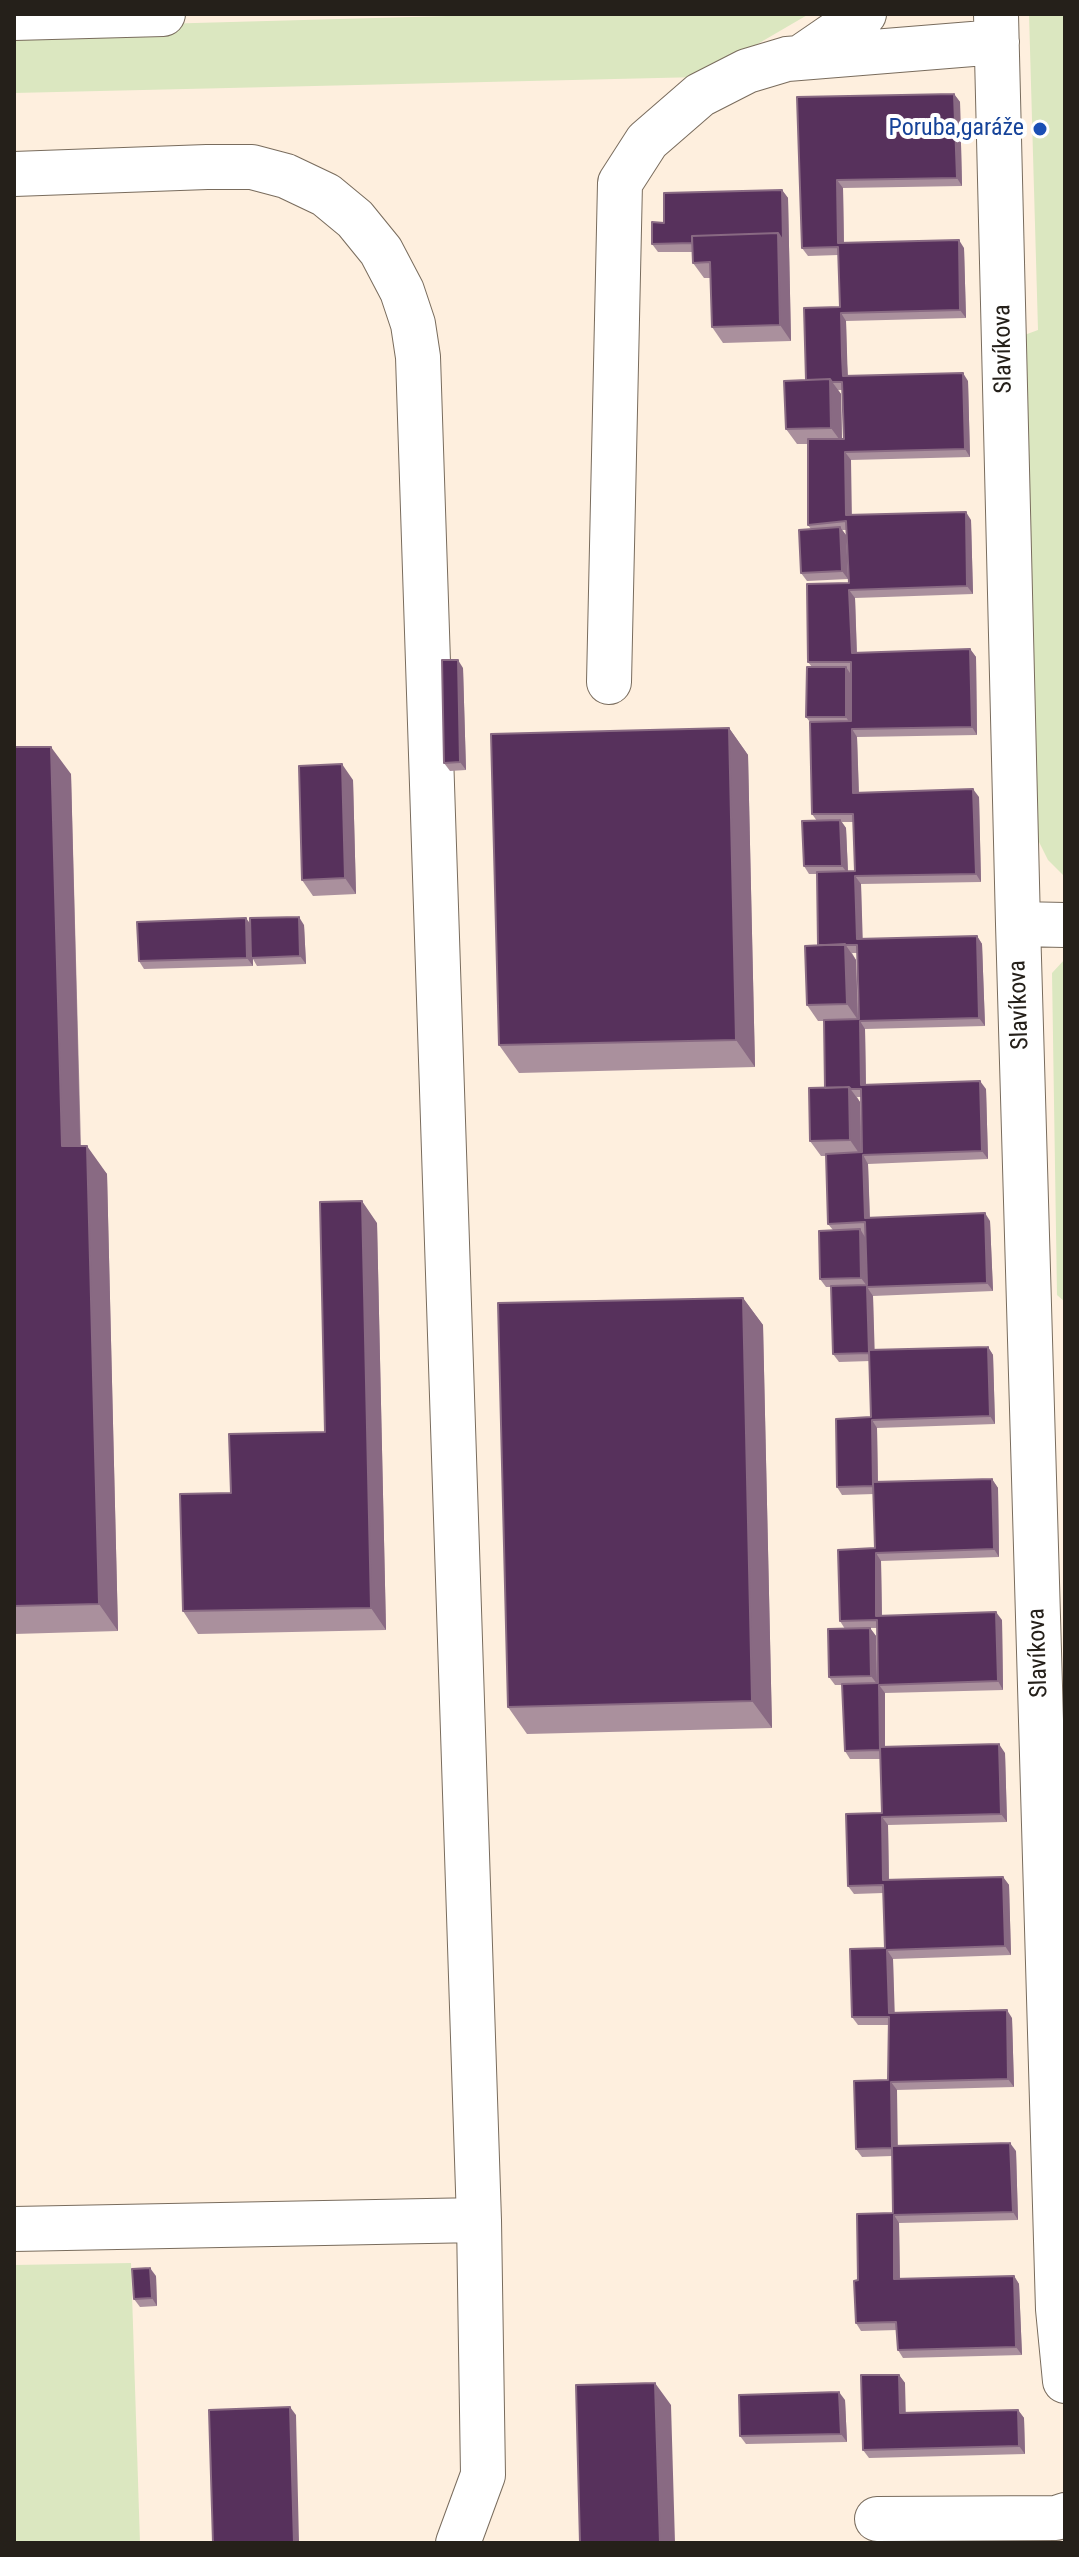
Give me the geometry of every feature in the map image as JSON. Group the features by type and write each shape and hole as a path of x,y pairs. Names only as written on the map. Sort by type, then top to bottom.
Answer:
{"street":[{"path":"14,18 163,14"},
{"path":"799,59 864,14"},
{"path":"609,682 620,183 647,141 700,95 747,71 787,59 996,28"},
{"name":"Slavíkova","path":"996,28 1058,2309 1065,2381"},
{"path":"14,174 252,167 286,176 326,195 355,219 381,251 402,291 413,324 418,357 479,2220 483,2475 458,2543"},
{"name":"Slavíkova","path":"1018,924 1065,925"},
{"path":"14,2229 479,2220"},
{"path":"877,2519 1056,2518 1065,2515"}],"green space":[{"path":"520,14 809,14 701,77 14,93 14,28"},
{"path":"1029,14 1065,14 1065,877 1048,860 1035,834 1019,337 1038,330"},
{"path":"1065,959 1065,1302 1057,1295 1052,973"},
{"path":"131,2263 140,2543 14,2543 14,2265"}],"building":[{"path":"954,94 957,178 837,180 838,243 959,240 960,310 841,313 842,356 843,376 963,373 965,449 845,452 846,515 966,512 967,586 849,590 852,653 970,649 972,727 852,729 853,793 973,789 976,874 855,876 857,939 977,936 979,1018 860,1021 861,1085 980,1081 982,1151 863,1155 865,1218 985,1213 987,1283 867,1287 869,1353 833,1354 831,1286 867,1285 865,1222 828,1224 826,1154 862,1152 861,1089 825,1088 824,1020 859,1019 857,945 818,945 817,872 855,871 853,814 812,814 810,722 851,721 851,662 808,662 807,584 849,583 846,521 808,525 808,439 844,439 842,382 806,380 804,308 840,307 838,247 802,248 797,97"},
{"path":"782,190 783,241 778,233 692,236 692,243 652,244 652,222 664,223 664,193"},
{"path":"778,233 780,325 712,327 710,262 693,263 692,236"},
{"path":"830,379 831,428 786,429 784,381"},
{"path":"840,527 842,571 801,573 799,530"},
{"path":"442,660 458,660 460,762 444,763"},
{"path":"807,667 846,667 846,717 806,717"},
{"path":"729,728 736,1040 499,1045 491,734"},
{"path":"14,747 51,747 62,1146 87,1146 99,1604 14,1606"},
{"path":"342,764 345,878 302,880 299,766"},
{"path":"840,820 842,866 804,866 802,821"},
{"path":"299,917 300,956 251,958 250,918"},
{"path":"246,918 247,958 139,961 137,922"},
{"path":"845,944 847,1004 807,1005 805,946"},
{"path":"849,1087 850,1140 810,1141 809,1088"},
{"path":"362,1201 371,1608 183,1611 180,1494 231,1493 229,1434 325,1432 320,1202"},
{"path":"860,1229 861,1278 820,1279 819,1231"},
{"path":"743,1298 752,1701 508,1707 498,1303"},
{"path":"988,1347 990,1416 872,1420 873,1486 837,1487 836,1419 871,1417 869,1350"},
{"path":"992,1479 994,1549 876,1553 876,1616 996,1612 998,1681 879,1685 880,1750 845,1751 842,1684 878,1683 877,1620 840,1621 838,1550 875,1548 873,1482"},
{"path":"870,1628 871,1676 829,1677 828,1629"},
{"path":"999,1744 1001,1814 882,1817 883,1880 1003,1877 1005,1946 887,1950 889,2013 1007,2010 1008,2079 891,2082 892,2148 856,2149 854,2081 888,2080 889,2017 852,2017 850,1949 885,1948 883,1885 848,1886 846,1814 882,1813 880,1747"},
{"path":"1010,2143 1013,2212 894,2215 894,2279 1014,2276 1016,2347 898,2350 896,2322 856,2323 857,2214 893,2213 892,2146"},
{"path":"150,2268 152,2298 134,2299 132,2269"},
{"path":"861,2375 899,2375 900,2413 1018,2410 1019,2446 863,2450"},
{"path":"655,2383 660,2543 580,2543 576,2385"},
{"path":"839,2392 841,2434 740,2436 739,2395"},
{"path":"290,2407 294,2543 213,2543 209,2410"}],"place":[{"name":"Poruba,garáže","path":"1040,129"}]}
